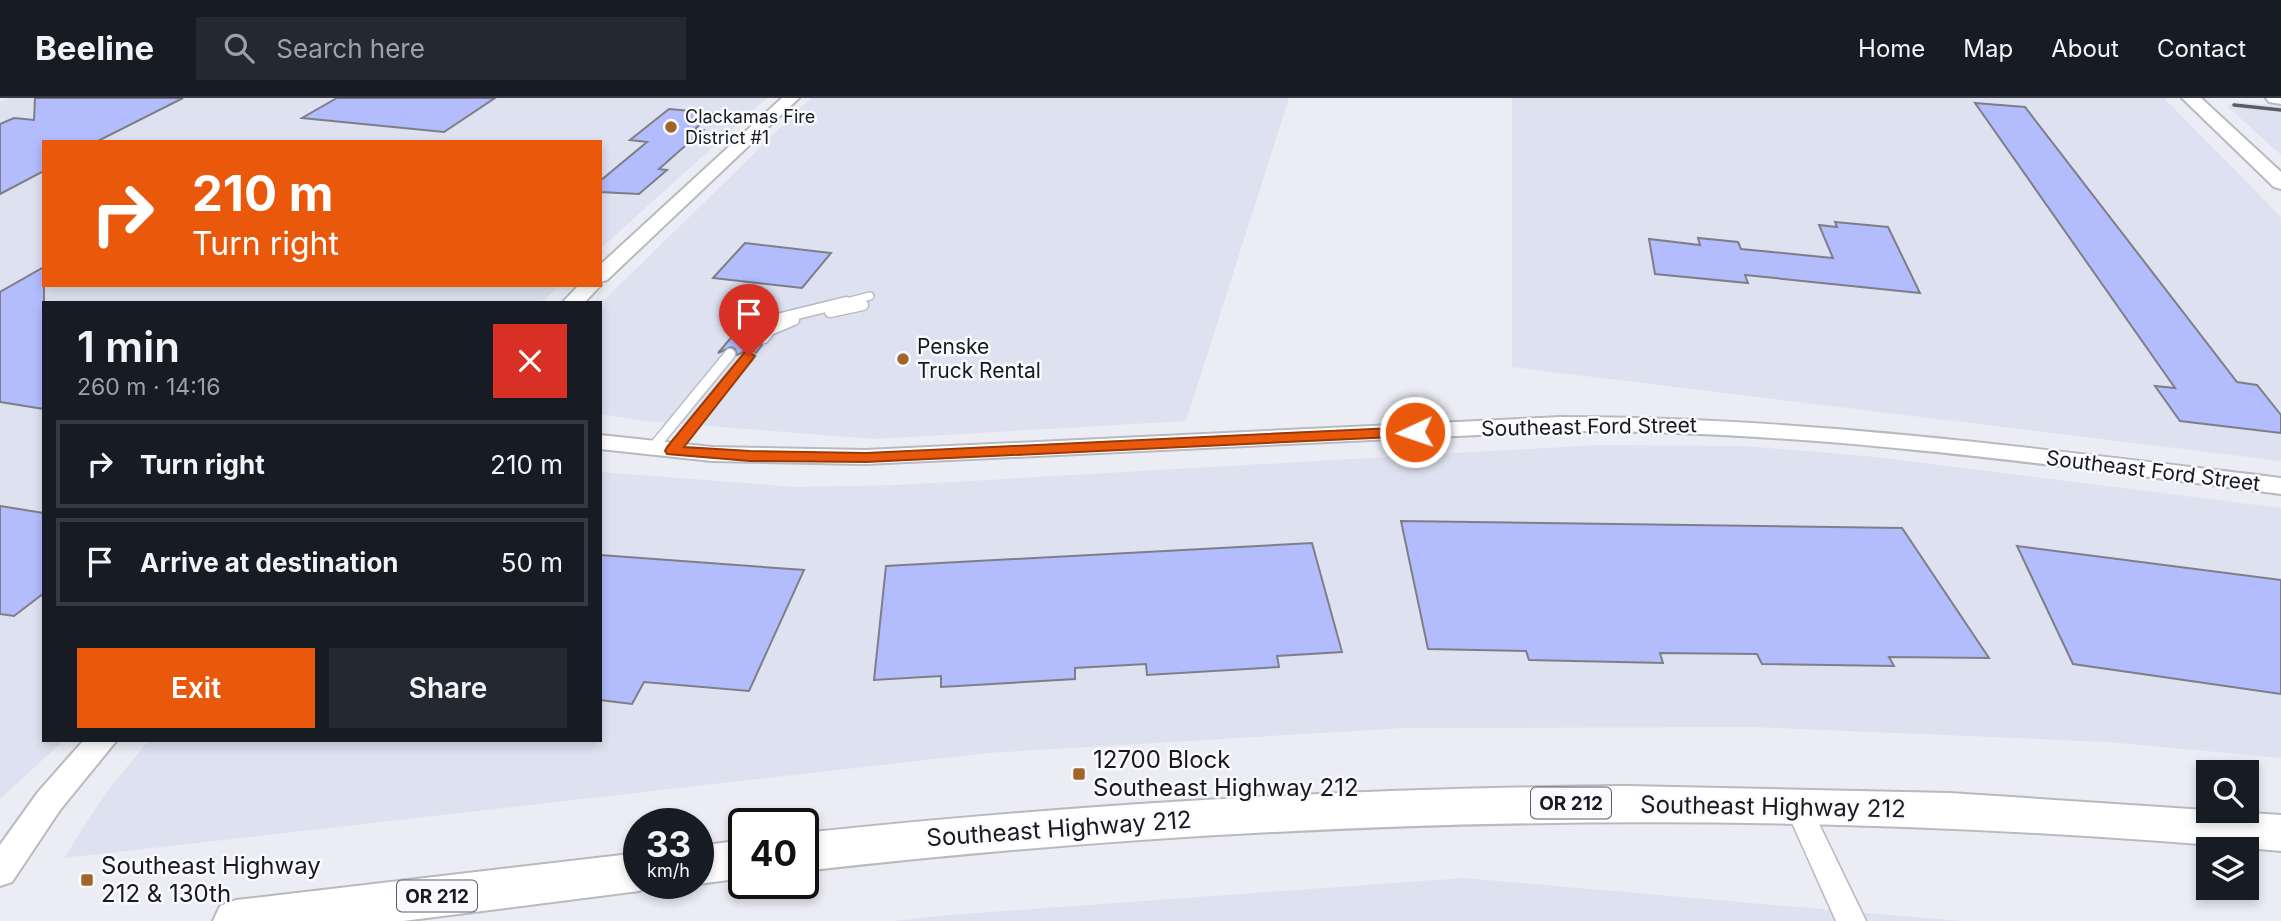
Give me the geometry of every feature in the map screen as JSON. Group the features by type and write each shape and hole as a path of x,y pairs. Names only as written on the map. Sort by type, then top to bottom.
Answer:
{"highway":[{"name":"Southeast Highway 212","path":"819,850 893,841 1146,821 1413,806 1564,803 1797,805 2021,814 2281,834"},
{"name":"OR 212","path":"236,921 375,912 623,874"}],"main road":[{"path":"2191,98 2281,183"},
{"path":"2275,98 2281,99"}],"street":[{"path":"602,274 791,98"},
{"path":"574,301 589,287"},
{"name":"Southeast Ford Street","path":"602,442 662,450 750,456 866,457 1561,424 1684,423 1860,435 2281,486"},
{"path":"0,872 49,801 100,742"},
{"path":"1797,805 1851,921"}],"lane":[{"path":"745,336 765,321 870,296"},
{"path":"764,338 783,323 863,305"},
{"path":"662,450 730,354"},
{"path":"662,450 749,356"}],"shaded area":[{"path":"9,98 767,98 602,247 602,140 42,140 42,287 558,287 543,301 42,301 42,742 62,742 0,799 0,102"},
{"name":"Penske Truck Rental","path":"811,98 1289,98 1186,421 874,439 646,421 602,414 602,302"},
{"path":"1512,98 2164,98 2281,217 2281,461 1512,367"},
{"path":"2234,102 2281,106 2281,155 2227,106"},
{"path":"1596,445 1744,446 1876,457 2281,508 2281,758 2108,742 1756,727 1404,728 987,753 64,858 105,794 147,742 602,742 602,472 795,487 900,485"},
{"path":"1463,878 1960,921 893,921 949,915"}],"building":[{"path":"35,98 183,98 100,140 42,140 42,172 0,194 0,124 14,118 34,120"},
{"path":"337,98 495,98 444,132 302,118"},
{"path":"1975,103 2025,107 2237,382 2257,385 2281,415 2281,433 2180,421 2155,386 2175,388"},
{"path":"669,109 713,113 694,130 703,130 659,169 667,170 639,194 602,192 602,179 647,142 630,140"},
{"path":"1835,222 1888,227 1920,293 1745,275 1748,283 1655,274 1649,239 1700,245 1698,238 1738,242 1741,249 1833,258 1819,225 1837,227"},
{"path":"745,243 831,253 802,288 713,278"},
{"path":"42,268 42,409 0,402 0,292"},
{"path":"734,334 738,335 739,341 745,343 757,337 762,345 756,353 749,349 737,355 731,347 718,353"},
{"path":"0,506 42,513 42,595 14,616 0,614"},
{"path":"1401,521 1902,528 1989,658 1889,657 1894,666 1762,664 1757,654 1660,653 1663,663 1529,660 1526,651 1428,649"},
{"path":"1312,543 1342,652 1277,656 1279,667 1147,675 1146,664 1075,668 1075,679 941,687 941,676 874,680 886,566"},
{"path":"2017,546 2281,580 2281,694 2073,664"},
{"path":"602,555 804,570 749,691 644,682 632,704 602,700"}],"railway":[{"path":"2234,105 2281,110"}],"place":[{"name":"Clackamas Fire District #1","path":"671,127"},
{"name":"Penske Truck Rental","path":"903,359"},
{"name":"12700 Block Southeast Highway 212","path":"1079,774"},
{"name":"Southeast Highway 212 & 130th","path":"87,880"}],"route":[{"path":"749,356 673,451 750,456 866,457 1415,432"}]}
